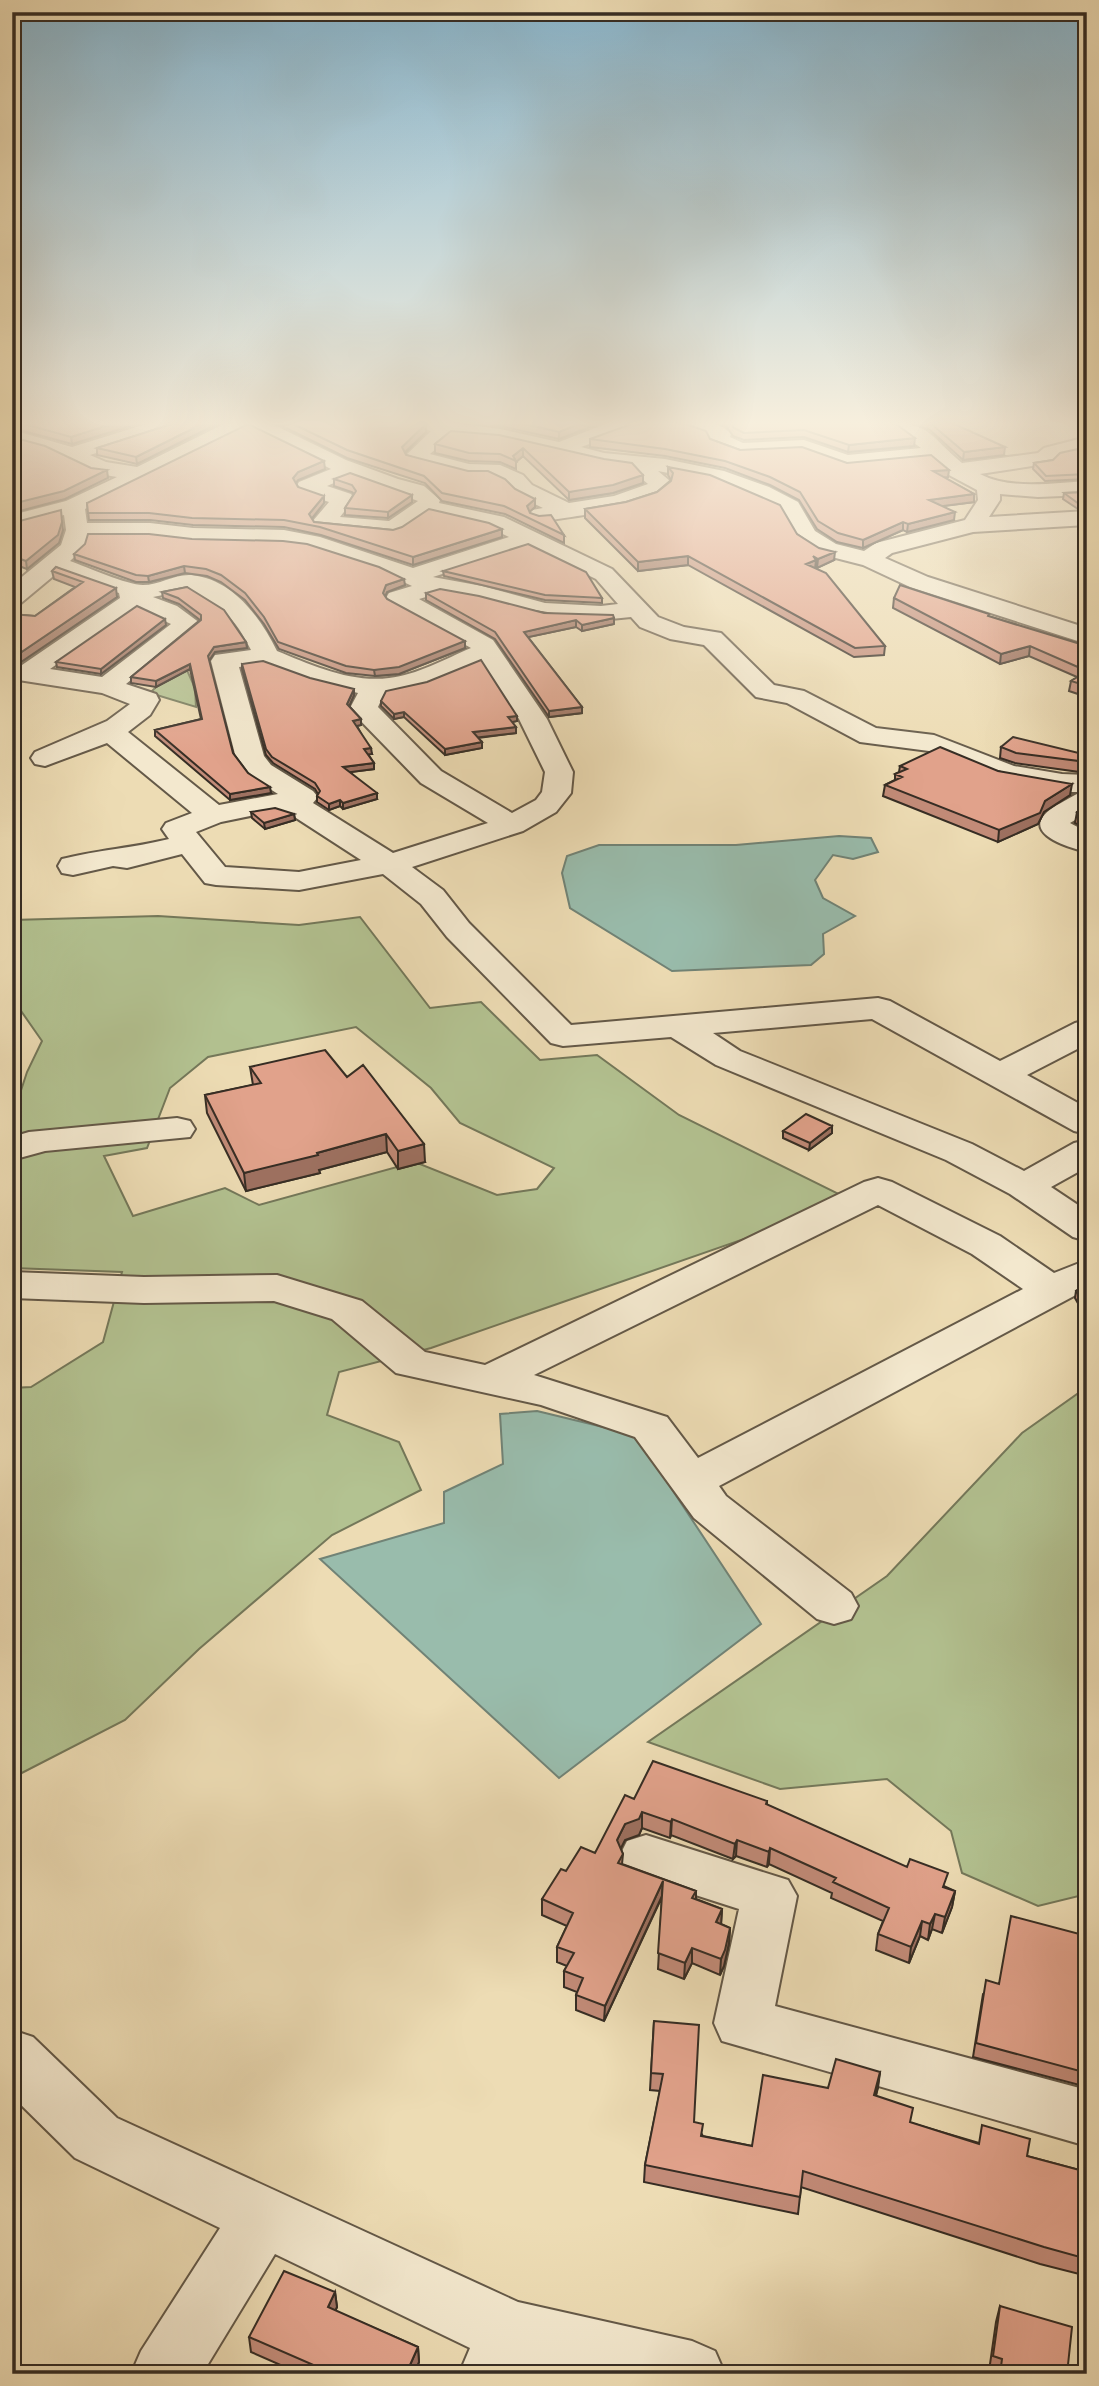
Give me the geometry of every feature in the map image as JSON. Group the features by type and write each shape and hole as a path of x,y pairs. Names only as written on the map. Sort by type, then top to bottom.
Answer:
{"street":[{"path":"12,598 72,548 76,533"},
{"path":"186,533 284,537 312,542 388,566 438,586 482,593 544,610 601,613 635,610"},
{"path":"517,533 604,574 649,622 679,634 712,638 765,691 795,697 870,736 934,743 1007,773 1062,783 1087,784"},
{"path":"806,533 828,549 871,560 919,582 1087,636"},
{"path":"871,560 873,555 884,548 918,533"},
{"path":"410,577 527,539"},
{"path":"54,564 137,596 187,623 107,686"},
{"path":"20,672 137,596 189,582 227,599 251,625 267,656"},
{"path":"438,586 398,598 484,645 533,719 559,772 556,793 546,806 512,825 389,864 299,881 216,876 177,829 213,815 275,802 300,808 389,864 432,897 458,930 563,1036 878,1008 1087,1123"},
{"path":"303,797 261,771 250,758 224,661 267,656 354,684 375,687 402,684 487,651"},
{"path":"20,672 107,686 146,700 144,709 110,731 45,758"},
{"path":"375,687 365,708 431,776 512,825"},
{"path":"110,731 213,815"},
{"path":"1087,800 1055,819 1055,830 1087,843"},
{"path":"73,866 113,857 127,859 189,843"},
{"path":"676,1025 728,1058 960,1152 1024,1186 1087,1228"},
{"path":"1002,1074 1087,1030"},
{"path":"12,1149 42,1140 177,1129"},
{"path":"1024,1186 1087,1151"},
{"path":"490,1380 878,1190 986,1245 1069,1281"},
{"path":"691,1481 1069,1281"},
{"path":"12,1285 144,1290 277,1288 347,1310 411,1363 550,1393 651,1427 710,1507 834,1606"},
{"path":"646,1857 769,1896 743,2024 1087,2118"},
{"path":"12,2056 96,2138 263,2216 503,2354 692,2374"},
{"path":"164,2374 263,2216"}],"green space":[{"path":"186,668 195,688 196,707 150,693 165,678"},
{"path":"158,916 299,925 360,917 430,1008 481,1002 540,1060 597,1055 679,1115 853,1201 431,1348 339,1372 327,1415 399,1442 421,1490 332,1535 199,1649 125,1720 12,1778 12,1388 31,1387 103,1342 122,1272 12,1268 12,1118 27,1072 42,1041 12,998 12,920","holes":["356,1027 431,1088 460,1123 554,1168 537,1189 497,1195 415,1162 259,1205 225,1188 133,1216 104,1156 147,1148 170,1088 208,1057"]},
{"path":"1087,1387 1087,1894 1038,1906 962,1873 951,1831 887,1779 780,1789 648,1742 887,1576 1022,1433"}],"shaded area":[{"path":"839,836 871,838 878,852 853,859 833,855 815,880 823,898 855,916 823,934 824,954 811,965 672,971 570,908 562,873 567,856 599,845 736,845"},
{"path":"537,1411 636,1435 761,1624 559,1778 320,1559 444,1523 444,1492 503,1464 500,1414"}],"building":[{"path":"12,533 59,533 26,561 12,556"},
{"path":"340,533 488,533 413,557"},
{"path":"609,533 797,533 819,548 835,552 818,559 813,556 816,560 806,564 826,573 885,646 855,648 688,556 638,562"},
{"path":"839,533 878,533 863,540"},
{"path":"88,534 149,534 192,539 307,544 379,567 404,579 386,585 383,593 387,599 465,641 399,667 374,670 346,666 278,642 264,617 245,593 221,575 206,569 184,566 148,576 136,575 74,554 85,544"},
{"path":"528,544 586,572 602,598 545,595 443,571"},
{"path":"56,567 116,588 20,653 12,654 12,614 35,616 83,582 52,571"},
{"path":"900,585 989,614 988,616 1087,646 1087,671 1030,646 1001,654 894,598"},
{"path":"187,587 224,610 246,642 214,647 208,656 233,753 248,773 270,787 230,794 155,730 202,719 190,664 156,681 131,677 201,620 201,615 178,598 162,592"},
{"path":"440,589 544,613 613,615 614,618 582,625 576,620 524,632 582,707 549,711 495,632 426,593"},
{"path":"137,606 165,619 101,669 56,662"},
{"path":"481,660 517,716 508,717 516,727 473,732 482,742 445,749 404,712 394,714 381,701 386,691 427,682"},
{"path":"263,661 310,678 354,689 347,704 361,719 353,721 371,748 364,749 374,763 343,767 377,793 343,803 340,800 329,804 317,796 320,791 315,783 272,757 266,749 242,664"},
{"path":"1087,671 1087,686 1071,681"},
{"path":"1013,737 1087,755 1087,762 1016,753 1001,747"},
{"path":"940,747 998,771 1072,784 1045,801 1040,813 999,830 885,785 902,777 895,774 907,769 900,766"},
{"path":"1087,805 1087,817 1077,812"},
{"path":"275,808 294,814 264,823 251,812"},
{"path":"325,1050 347,1077 363,1065 424,1144 398,1151 386,1134 317,1153 318,1155 244,1173 205,1095 261,1083 250,1067"},
{"path":"806,1114 832,1126 810,1143 783,1131"},
{"path":"1087,1285 1087,1306 1085,1307 1076,1291"},
{"path":"653,1761 767,1801 766,1804 907,1867 910,1859 948,1873 943,1887 955,1891 945,1917 935,1914 930,1924 922,1921 911,1947 878,1934 889,1908 833,1882 836,1878 770,1848 769,1852 737,1840 735,1844 672,1819 671,1822 642,1812 639,1819 625,1824 617,1840 623,1854 618,1863 696,1891 692,1898 722,1909 716,1922 730,1928 725,1950 721,1959 692,1948 685,1963 658,1953 663,1881 605,2006 576,1995 583,1978 564,1971 574,1953 557,1947 573,1913 542,1899 561,1869 566,1871 581,1847 595,1853 625,1795 634,1799"},
{"path":"1011,1916 1087,1936 1087,2073 976,2043 986,1980 999,1984"},
{"path":"654,2021 699,2025 694,2122 703,2124 701,2136 752,2146 763,2075 828,2088 836,2059 880,2072 874,2095 913,2108 910,2122 979,2144 982,2125 1030,2139 1027,2156 1087,2172 1087,2259 803,2171 800,2197 645,2165 663,2074 651,2073"},
{"path":"284,2271 335,2292 328,2307 418,2347 406,2374 334,2374 249,2337"},
{"path":"1000,2306 1072,2327 1067,2374 1000,2374 1002,2359 993,2356"}]}
